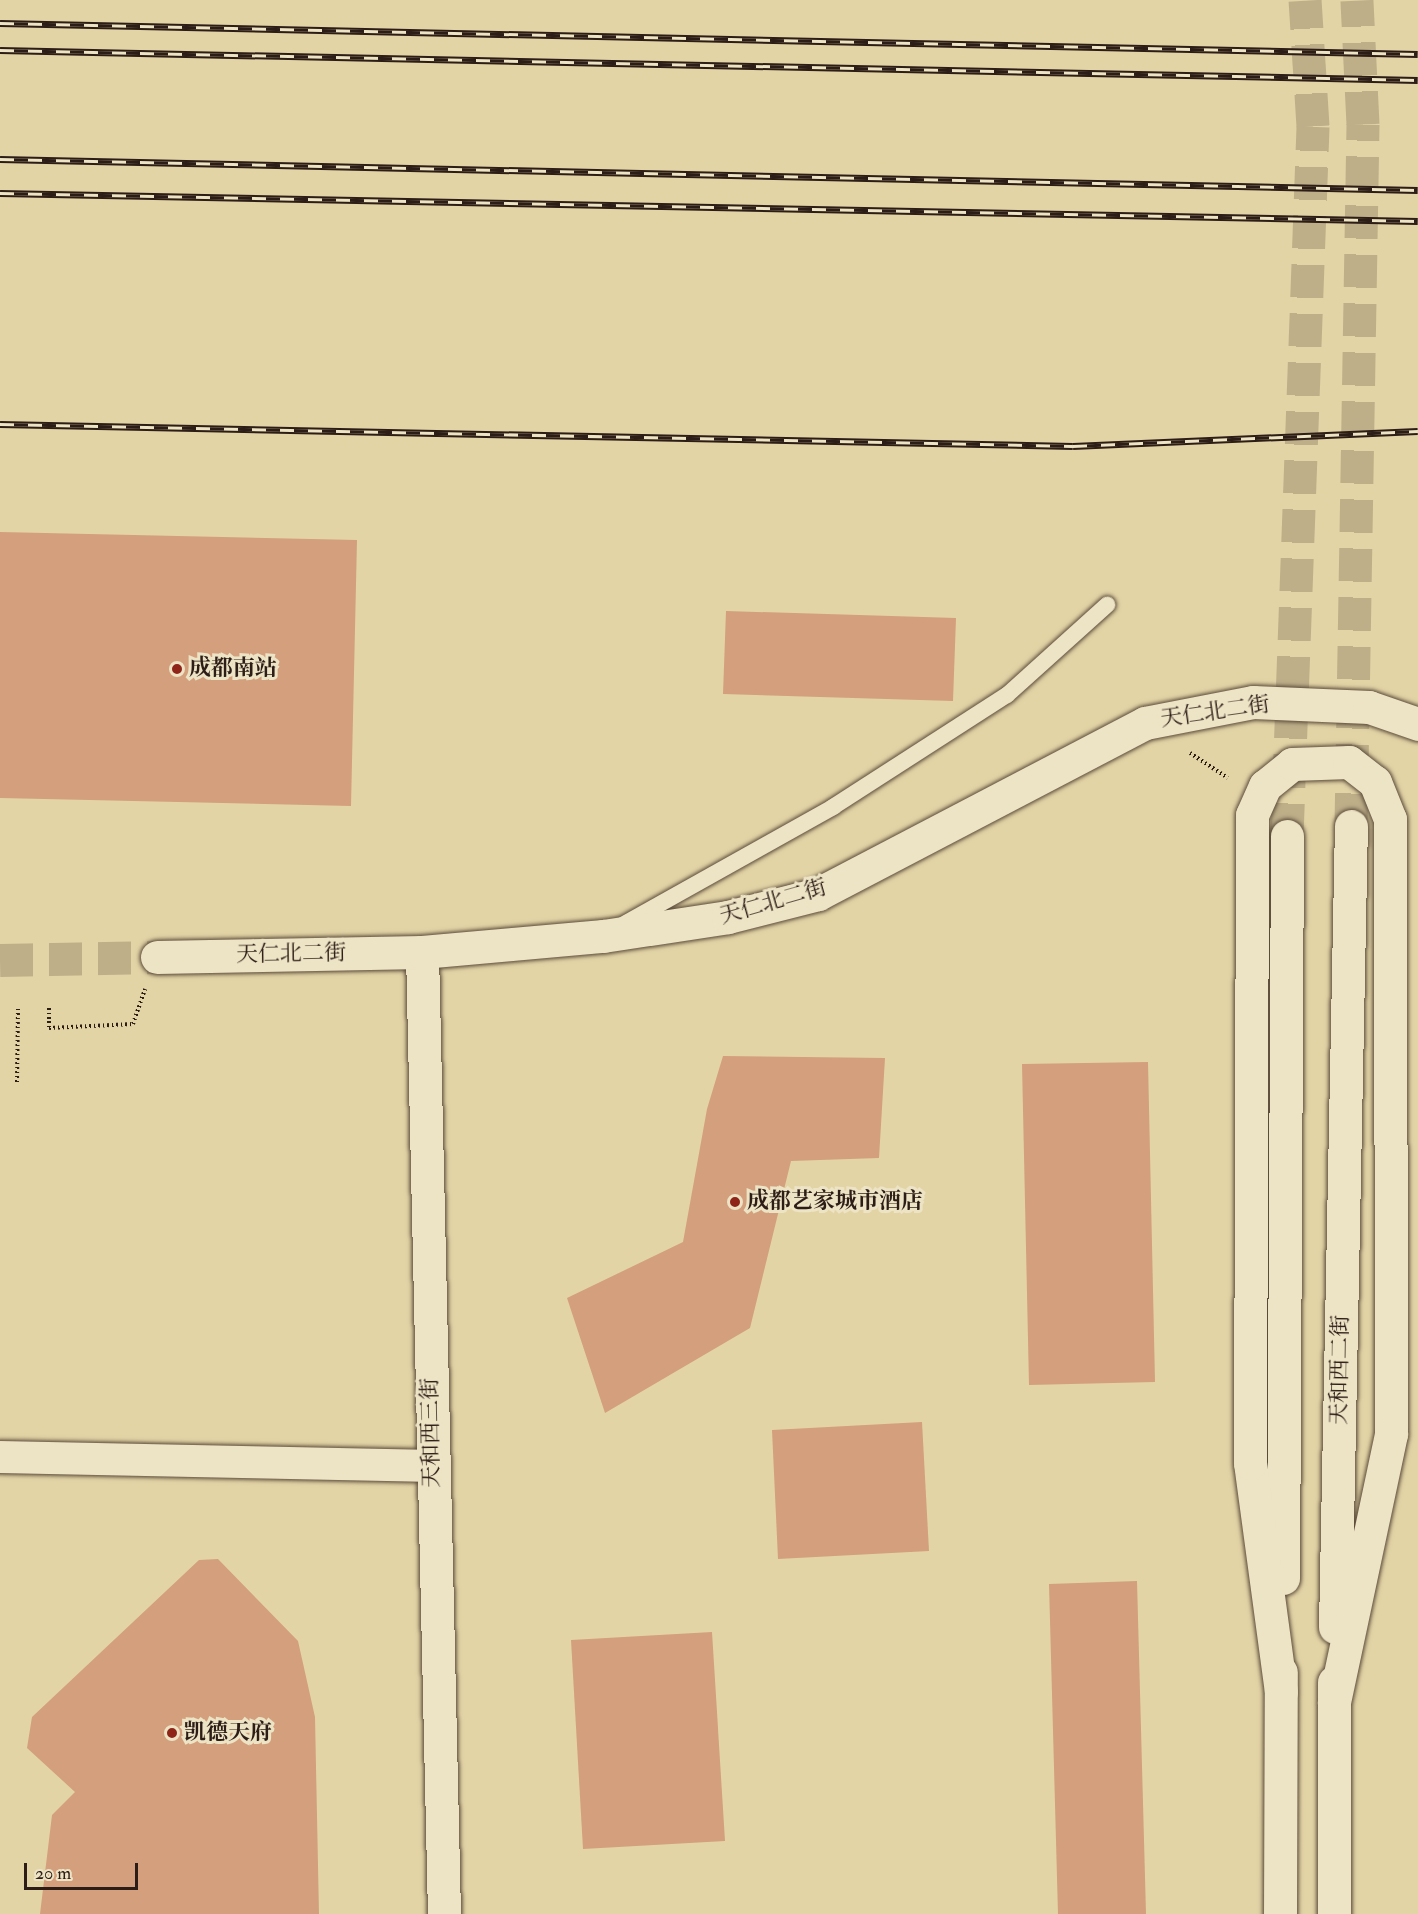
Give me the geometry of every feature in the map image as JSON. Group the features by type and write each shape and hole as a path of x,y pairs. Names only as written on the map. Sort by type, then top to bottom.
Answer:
{"street":[{"name":"天仁北二街","path":"157,957 422,951 603,936 728,917 818,894 1145,723 1253,702 1368,707 1418,724"},
{"path":"1281,1692 1250,1463 1252,815 1265,786 1292,764 1349,762 1375,782 1390,819 1391,1434 1334,1702"},
{"name":"天和西二街","path":"1334,1914 1334,1702 1350,826"},
{"path":"1280,1914 1287,836"},
{"name":"天和西三街","path":"422,951 431,1466 444,1914"},
{"path":"0,1456 431,1466"}],"lane":[{"path":"603,936 833,807 1007,695 1107,604"}],"path":[{"path":"1145,723 1259,799"},
{"path":"49,1008 49,1029 133,1024 157,957"},
{"path":"17,1082 18,1009"}],"building":[{"name":"成都南站","path":"0,532 357,540 351,806 0,798"},
{"path":"726,611 956,618 953,701 723,694"},
{"name":"成都艺家城市酒店","path":"723,1056 885,1058 879,1158 791,1161 750,1328 605,1413 567,1298 683,1242 707,1109"},
{"path":"1148,1062 1155,1382 1029,1385 1022,1064"},
{"path":"922,1422 929,1551 778,1559 772,1430"},
{"name":"凯德天府","path":"218,1559 298,1641 315,1717 319,1914 40,1914 52,1815 75,1792 27,1748 32,1717 199,1560"},
{"path":"1137,1581 1146,1914 1058,1914 1049,1584"},
{"path":"712,1632 725,1841 583,1849 571,1640"}],"tunnel":[{"path":"1287,836 1313,126 1305,0"},
{"path":"1351,826 1363,124 1357,0"},
{"path":"0,960 157,957"}],"railway":[{"path":"0,23 1418,54"},
{"path":"0,50 1418,80"},
{"path":"0,159 1418,190"},
{"path":"0,193 1418,221"},
{"path":"0,424 1073,446 1418,431"}],"place":[{"name":"成都南站","path":"177,669"},
{"name":"成都艺家城市酒店","path":"735,1202"},
{"name":"凯德天府","path":"172,1733"}]}
